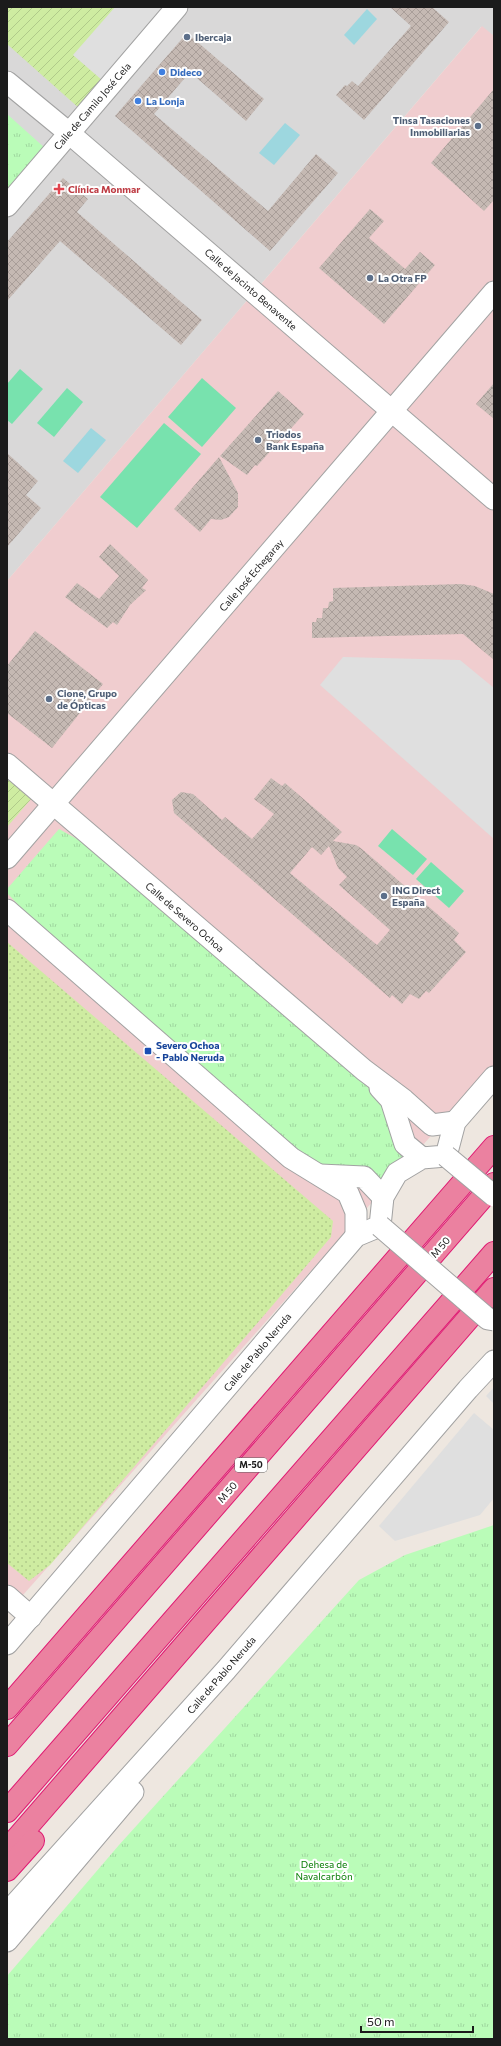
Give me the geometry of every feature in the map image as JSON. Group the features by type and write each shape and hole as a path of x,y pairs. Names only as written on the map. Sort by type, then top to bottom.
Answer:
{"highway":[{"path":"7,1708 494,1147"},
{"name":"M 50","path":"7,1745 494,1184"},
{"path":"7,1811 494,1253"},
{"path":"7,1850 152,1685 494,1289"},
{"path":"7,1870 31,1843 152,1685"}],"street":[{"name":"Calle de Camilo José Cela","path":"7,206 177,7"},
{"name":"Calle de Jacinto Benavente","path":"7,82 69,133 494,499"},
{"name":"Calle José Echegaray","path":"7,858 494,292"},
{"name":"Calle de Severo Ochoa","path":"7,764 364,1070 404,1100 432,1125 455,1122"},
{"path":"7,910 286,1153 348,1193 356,1212 356,1236"},
{"name":"Calle de Severo Ochoa","path":"364,1070 391,1100 405,1144 422,1158"},
{"path":"446,1156 455,1122 494,1076"},
{"path":"494,1196 446,1156 422,1158 397,1173 383,1197 380,1226 488,1319 494,1320"},
{"path":"318,1175 364,1177 383,1197"},
{"name":"Calle de Pablo Neruda","path":"7,1644 356,1236 380,1226"},
{"name":"Calle de Pablo Neruda","path":"7,1913 226,1670 468,1389 494,1361"},
{"path":"7,1596 31,1617"},
{"path":"7,1941 124,1804 226,1670"}],"shaded area":[{"path":"7,7 494,7 494,36 481,27 7,581"},
{"path":"115,7 167,7 103,81 73,55"},
{"path":"482,26 494,36 494,1065 7,1613 7,581"},
{"path":"343,657 460,660 494,688 494,839 320,685"},
{"path":"494,1387 494,1404 486,1396"},
{"path":"474,1413 494,1430 494,1498 480,1515 395,1541 379,1526"}],"green space":[{"path":"7,7 167,7 80,109 7,44"},
{"path":"7,114 46,149 7,193"},
{"path":"20,369 43,389 12,424 7,420 7,384"},
{"path":"202,378 236,408 202,447 168,417"},
{"path":"67,388 83,402 54,437 37,423"},
{"path":"164,423 201,454 137,528 100,497"},
{"path":"7,776 32,798 7,827"},
{"path":"59,829 86,844 352,1072 382,1101 404,1155 391,1166 382,1181 321,1165 291,1147 28,915 7,893 7,889"},
{"path":"392,829 427,859 413,875 378,846"},
{"path":"431,862 464,891 449,908 416,879"},
{"path":"7,942 333,1221 331,1237 50,1565 29,1581 7,1563"},
{"name":"Dehesa de Navalcarbón","path":"494,1525 494,2039 7,2039 7,1976 119,1845 359,1580 405,1555"}],"water":[{"path":"367,9 377,19 354,45 344,35"},
{"path":"285,123 300,135 274,165 259,153"},
{"path":"91,428 106,440 78,473 63,461"}],"building":[{"path":"390,7 432,7 449,22 364,120 336,95 345,85 347,86 352,81 358,86 411,26"},
{"path":"187,33 264,99 246,121 190,72 154,114 268,211 316,154 338,173 270,251 115,116"},
{"name":"Tinsa Tasaciones Inmobiliarias","path":"494,89 494,200 484,211 431,163"},
{"path":"63,178 88,199 77,212 202,320 181,345 60,241 7,301 7,242"},
{"path":"370,209 384,221 369,238 405,269 420,252 435,265 384,324 319,268"},
{"path":"494,383 494,419 476,404"},
{"path":"278,391 304,414 247,475 220,456"},
{"path":"7,453 38,481 26,495 41,508 7,547"},
{"path":"219,457 238,493 238,507 229,517 221,520 211,519 200,532 174,509"},
{"path":"110,544 148,580 142,588 146,590 130,605 117,625 113,622 107,628 65,597 77,583 99,599 119,576 99,557"},
{"path":"461,584 475,586 494,594 494,660 463,634 312,638 312,622 316,622 317,618 322,618 323,608 328,608 329,602 333,601 333,588"},
{"name":"Cione, Grupo de Ópticas","path":"35,631 103,684 52,748 7,713 7,666"},
{"name":"ING Direct España","path":"271,778 282,786 285,783 342,832 333,841 356,845 362,849 459,933 454,940 466,952 429,993 426,991 419,999 410,994 402,1004 392,995 390,998 174,813 172,800 181,792 193,794 222,820 225,817 252,839 274,814 254,799","holes":["329,846 338,868 347,877 339,885 390,930 377,945 290,873 312,847 321,855"]}],"place":[{"name":"Ibercaja","path":"187,37"},
{"name":"Dideco","path":"162,72"},
{"name":"La Lonja","path":"138,101"},
{"name":"Tinsa Tasaciones Inmobiliarias","path":"478,126"},
{"name":"Clínica Monmar","path":"59,189"},
{"name":"La Otra FP","path":"370,278"},
{"name":"Triodos Bank España","path":"258,440"},
{"name":"Cione, Grupo de Ópticas","path":"49,699"},
{"name":"ING Direct España","path":"384,896"},
{"name":"Severo Ochoa - Pablo Neruda","path":"148,1051"}]}
